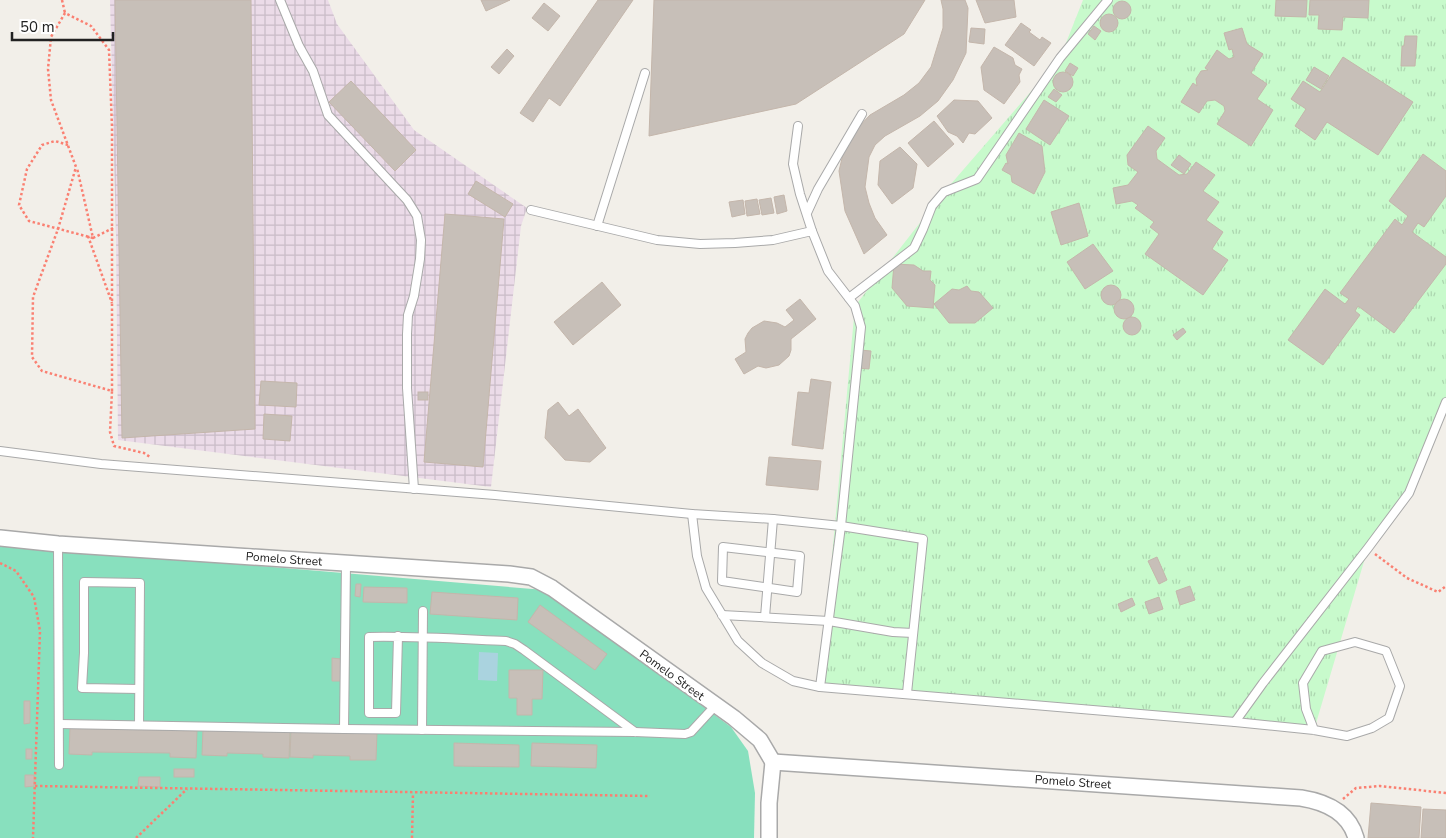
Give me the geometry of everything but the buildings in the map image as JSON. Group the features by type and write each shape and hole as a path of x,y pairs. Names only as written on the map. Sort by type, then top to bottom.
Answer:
{"street":[{"name":"Pomelo Street","path":"0,538 58,544 531,577 552,588 734,718 760,740 772,762 1301,798 1314,800 1335,809"},
{"path":"769,838 772,762"},
{"path":"1335,809 1347,820 1356,838"}],"lane":[{"path":"280,0 298,46 313,71 328,115 407,200 417,216 421,240 420,259 414,296 408,315 406,334 407,388 414,489"},
{"path":"849,298 914,248 932,206 944,192 977,179 1060,58 1108,0"},
{"path":"597,226 645,73"},
{"path":"807,214 818,189 862,114"},
{"path":"798,126 793,164 812,231 828,271 855,306 861,327 841,526 820,687"},
{"path":"531,210 657,240 700,244 773,240 812,231"},
{"path":"1235,722 1409,493 1446,402"},
{"path":"0,451 101,464 692,514 772,519 841,526 923,539 907,693"},
{"path":"692,514 697,556 706,588 722,615 738,641 762,663 793,681 820,687 1235,722 1314,730 1347,736 1372,728 1389,718 1400,686 1386,651 1355,642 1322,651 1303,683 1306,709 1314,730"},
{"path":"765,617 772,519"},
{"path":"58,544 59,765"},
{"path":"723,547 800,556 797,592 767,588 722,581 723,547"},
{"path":"344,730 346,563"},
{"path":"139,689 82,688 84,582 140,583 139,725"},
{"path":"422,730 423,611"},
{"path":"722,615 829,621 893,632 913,633"},
{"path":"398,636 396,713 368,713 369,637 398,636 424,636 506,641 515,644 635,732"},
{"path":"60,724 688,734 715,706"}],"path":[{"path":"62,0 65,13 51,37 48,69 51,100 76,167 93,238"},
{"path":"65,13 91,26 109,50 113,228 110,432 114,446 144,453 150,457"},
{"path":"68,145 55,141 42,145 27,170 19,205 29,221 93,238 113,228"},
{"path":"76,167 58,229 33,297 32,357 42,371 112,391"},
{"path":"88,236 113,305"},
{"path":"1368,548 1407,578 1438,592 1446,586"},
{"path":"0,563 16,571 34,597 40,632 33,838"},
{"path":"35,786 650,796"},
{"path":"1335,809 1356,788 1380,786 1446,793"},
{"path":"136,838 187,789"},
{"path":"412,838 413,792"}],"shaded area":[{"path":"110,0 328,0 337,24 414,130 527,208 521,226 491,487 118,440 116,235"}],"green space":[{"path":"1083,0 1446,0 1446,402 1409,493 1368,548 1314,730 820,687 855,306 944,192 1060,58"},
{"path":"0,544 545,590 731,727 748,751 755,793 754,838 0,838"}],"water":[{"path":"479,652 498,653 497,681 478,680"}]}
